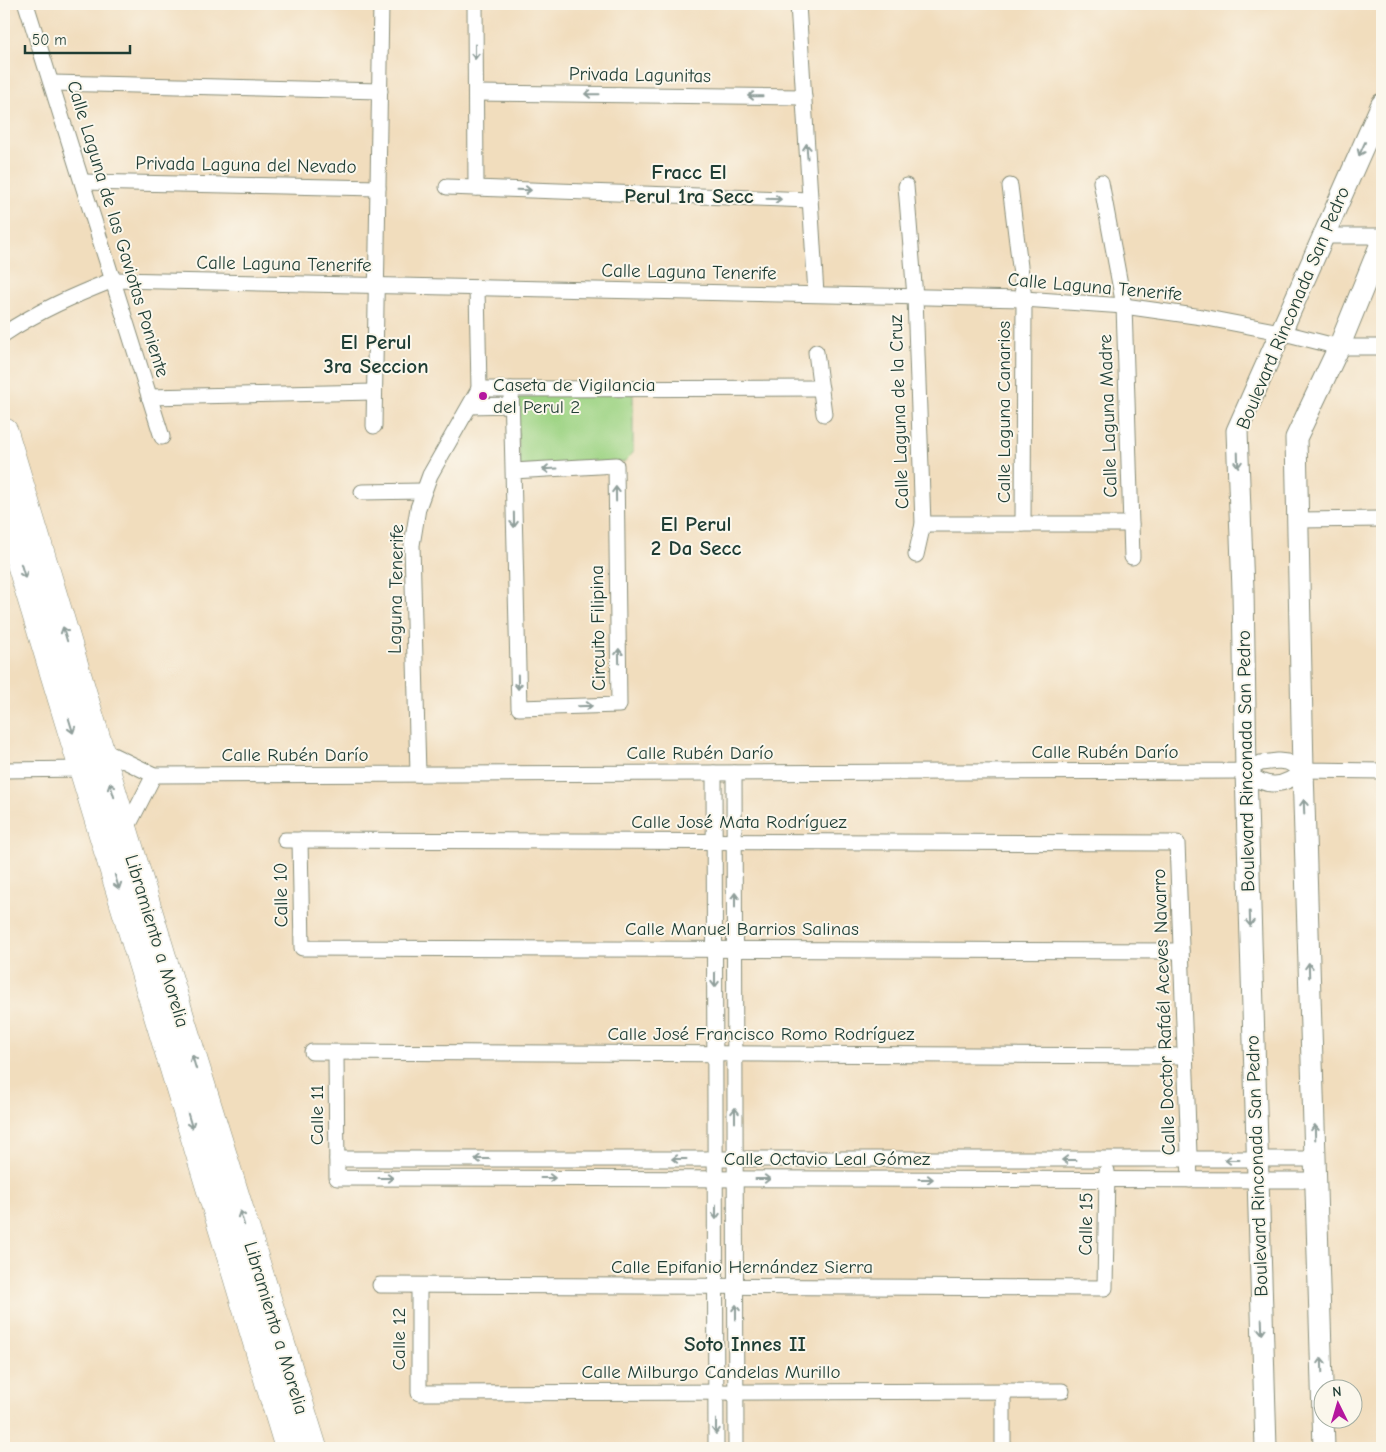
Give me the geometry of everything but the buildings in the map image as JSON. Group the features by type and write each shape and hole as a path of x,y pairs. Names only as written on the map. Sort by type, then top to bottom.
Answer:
{"highway":[{"name":"Libramiento a Morelia","path":"4,432 92,759 289,1448"},
{"name":"Libramiento a Morelia","path":"4,508 92,759 125,832 313,1448"}],"street":[{"name":"Calle Laguna de las Gaviotas Poniente","path":"26,4 162,438"},
{"path":"374,426 381,4"},
{"path":"475,4 476,188"},
{"path":"798,4 816,294"},
{"path":"52,83 380,91"},
{"name":"Privada Lagunitas","path":"476,92 804,97"},
{"name":"Boulevard Rinconada San Pedro","path":"1266,1448 1237,431 1382,104"},
{"name":"Privada Laguna del Nevado","path":"83,182 378,188"},
{"name":"Calle Laguna Madre","path":"1101,182 1124,306 1132,557"},
{"name":"Calle Laguna de la Cruz","path":"906,186 915,298 924,524 916,555"},
{"name":"Calle Laguna Canarios","path":"1010,186 1024,299 1024,524"},
{"path":"447,187 810,200"},
{"path":"1323,236 1382,236"},
{"path":"1324,1448 1303,770 1296,438 1339,347 1382,241"},
{"name":"Calle Laguna Tenerife","path":"4,334 18,324 64,300 113,280 1024,299 1124,306 1202,316 1280,332 1339,347 1382,347"},
{"path":"477,288 480,389 821,388"},
{"path":"816,352 824,414"},
{"name":"Laguna Tenerife","path":"418,774 412,545 418,508 423,491 430,475 480,389"},
{"name":"Circuito Filipina","path":"511,389 512,405 513,471 519,708 619,705 616,465 513,471"},
{"path":"149,397 374,392"},
{"path":"470,406 512,405"},
{"path":"362,492 423,491"},
{"path":"1298,520 1382,519"},
{"path":"924,524 1131,524"},
{"path":"4,770 92,759"},
{"name":"Calle Rubén Darío","path":"92,759 154,775 1246,772 1261,763 1278,761 1287,762 1303,770 1382,771"},
{"name":"Calle Rubén Darío","path":"1246,772 1261,782 1270,784 1288,782 1303,770"},
{"path":"714,773 716,1448"},
{"path":"734,773 736,1448"},
{"path":"125,832 154,775"},
{"name":"Calle José Mata Rodríguez","path":"285,840 1177,843"},
{"name":"Calle 10","path":"300,840 302,948"},
{"name":"Calle Doctor Rafaél Aceves Navarro","path":"1177,843 1190,1180"},
{"name":"Calle Manuel Barrios Salinas","path":"302,948 1181,950"},
{"name":"Calle José Francisco Romo Rodríguez","path":"312,1052 1186,1056"},
{"name":"Calle 11","path":"336,1052 337,1178"},
{"name":"Calle Octavio Leal Gómez","path":"337,1159 1190,1160 1317,1180"},
{"name":"Calle Octavio Leal Gómez","path":"337,1178 1190,1180 1316,1159"},
{"name":"Calle 15","path":"1105,1288 1107,1160"},
{"name":"Calle Epifanio Hernández Sierra","path":"380,1285 1105,1288"},
{"name":"Calle 12","path":"419,1286 419,1393"},
{"path":"1003,1391 1003,1448"},
{"name":"Calle Milburgo Candelas Murillo","path":"419,1393 1062,1391"}],"green space":[{"path":"516,393 633,393 633,453 624,462 520,467"}],"place":[{"name":"Caseta de Vigilancia del Perul 2","path":"483,396"}],"district":[{"name":"Fracc El Perul 1ra Secc","path":"689,184"},
{"name":"El Perul 3ra Seccion","path":"376,354"},
{"name":"El Perul 2 Da Secc","path":"696,536"},
{"name":"Soto Innes II","path":"745,1344"}]}
